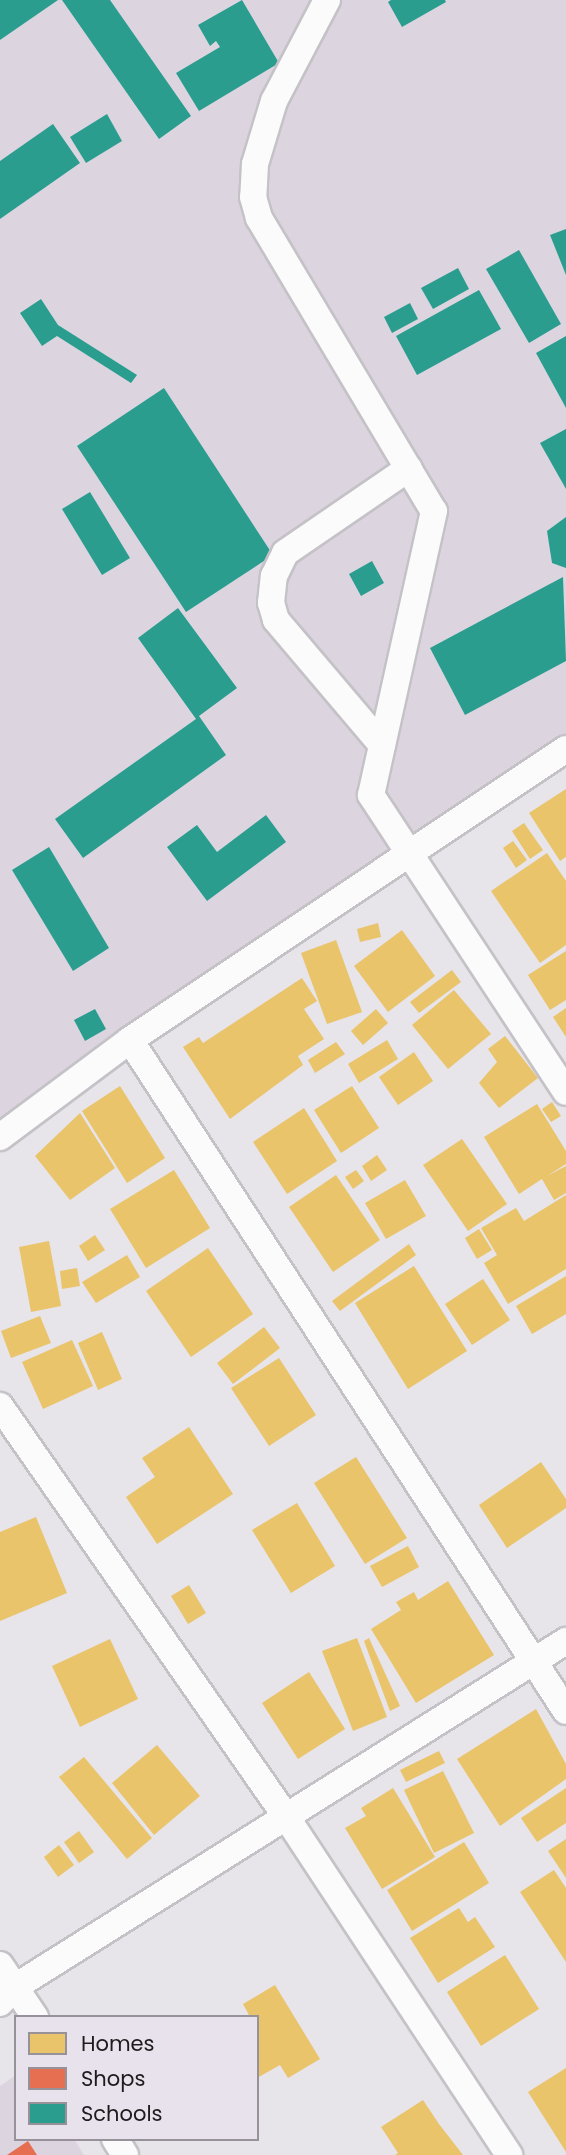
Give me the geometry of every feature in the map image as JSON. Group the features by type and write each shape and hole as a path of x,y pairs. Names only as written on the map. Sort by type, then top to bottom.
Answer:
{"street":[{"path":"327,0 274,101 255,164 253,197 259,218 434,511 371,795 405,853 566,1092"},
{"path":"382,745 275,620 271,603 274,576 285,552 409,468"},
{"path":"0,1136 130,1040 405,853 566,748"},
{"path":"130,1040 566,1711"},
{"path":"0,1406 287,1818 509,2155"},
{"path":"8,1995 566,1641"},
{"path":"0,1965 8,1995 32,2015"}],"shaded area":[{"path":"0,0 566,0 566,767 0,1146"},
{"path":"14,2076 14,2141 75,2141 84,2155 0,2155 0,2086"}],"building: Homes":[{"path":"566,789 566,857 560,861 529,813"},
{"path":"524,823 543,850 530,859 512,831"},
{"path":"513,841 527,860 516,868 503,848"},
{"path":"547,853 566,881 566,945 540,963 491,891"},
{"path":"378,923 381,937 360,942 357,929"},
{"path":"402,930 435,976 388,1012 354,966"},
{"path":"336,940 362,1012 327,1024 301,953"},
{"path":"566,951 566,1000 550,1010 528,975"},
{"path":"452,970 461,982 419,1013 410,1002"},
{"path":"302,978 317,1001 304,1009 324,1039 298,1056 303,1065 230,1119 183,1047 199,1037 203,1043"},
{"path":"454,990 491,1034 448,1069 412,1025"},
{"path":"566,1008 566,1037 553,1017"},
{"path":"376,1009 388,1023 363,1045 351,1031"},
{"path":"505,1036 538,1078 499,1108 479,1083 497,1062 488,1049"},
{"path":"387,1040 398,1059 359,1083 348,1064"},
{"path":"336,1042 345,1054 315,1073 308,1060"},
{"path":"414,1052 433,1081 398,1105 379,1077"},
{"path":"120,1086 165,1158 127,1183 82,1111"},
{"path":"352,1086 379,1128 341,1153 314,1110"},
{"path":"552,1102 561,1116 551,1122 542,1109"},
{"path":"537,1104 566,1151 566,1164 547,1176 566,1166 566,1193 554,1200 542,1179 519,1194 484,1137"},
{"path":"304,1108 337,1161 287,1194 253,1142"},
{"path":"80,1113 115,1168 70,1200 35,1156"},
{"path":"462,1139 507,1204 468,1231 423,1165"},
{"path":"377,1155 387,1170 371,1181 362,1166"},
{"path":"174,1170 210,1228 146,1268 110,1209"},
{"path":"356,1170 364,1181 353,1189 345,1177"},
{"path":"336,1175 380,1240 333,1272 289,1207"},
{"path":"405,1180 426,1216 386,1239 365,1203"},
{"path":"566,1195 566,1269 508,1304 484,1263 497,1255 481,1228 516,1208 524,1221"},
{"path":"479,1229 492,1250 477,1259 465,1238"},
{"path":"95,1235 105,1250 88,1261 79,1246"},
{"path":"49,1241 61,1306 31,1312 19,1247"},
{"path":"409,1244 416,1255 340,1311 332,1301"},
{"path":"208,1248 253,1314 191,1357 146,1291"},
{"path":"127,1255 140,1277 96,1303 82,1282"},
{"path":"414,1266 467,1351 408,1389 355,1303"},
{"path":"77,1268 80,1286 62,1289 60,1271"},
{"path":"566,1276 566,1314 532,1334 516,1306"},
{"path":"483,1279 510,1320 472,1345 445,1304"},
{"path":"40,1316 51,1343 11,1358 1,1331"},
{"path":"264,1327 280,1348 233,1384 217,1363"},
{"path":"102,1332 122,1379 98,1390 78,1343"},
{"path":"72,1340 93,1386 43,1409 22,1362"},
{"path":"279,1358 316,1415 269,1446 231,1388"},
{"path":"189,1427 233,1494 157,1544 126,1497 155,1477 142,1458"},
{"path":"356,1457 407,1538 365,1564 314,1483"},
{"path":"541,1462 566,1499 566,1508 507,1548 479,1505"},
{"path":"297,1503 335,1566 291,1593 252,1530"},
{"path":"36,1517 67,1593 0,1621 0,1532"},
{"path":"408,1546 419,1567 382,1587 370,1566"},
{"path":"448,1581 494,1655 416,1703 371,1629 401,1610 396,1602 414,1592 418,1600"},
{"path":"189,1585 206,1613 188,1624 171,1596"},
{"path":"357,1638 387,1717 353,1731 322,1651"},
{"path":"369,1638 400,1706 390,1711 364,1641"},
{"path":"110,1639 138,1699 80,1727 52,1666"},
{"path":"309,1672 345,1729 298,1759 262,1703"},
{"path":"536,1709 566,1764 566,1779 500,1826 457,1759"},
{"path":"157,1745 200,1796 154,1835 112,1783"},
{"path":"439,1751 445,1763 406,1782 400,1770"},
{"path":"84,1757 152,1838 127,1859 59,1777"},
{"path":"443,1771 474,1833 434,1853 404,1790"},
{"path":"393,1788 435,1857 382,1889 345,1828 366,1816 361,1808"},
{"path":"566,1788 566,1823 537,1842 521,1818"},
{"path":"79,1831 94,1852 79,1863 64,1842"},
{"path":"566,1839 566,1878 548,1851"},
{"path":"464,1842 489,1883 412,1931 387,1890"},
{"path":"59,1845 74,1865 58,1877 44,1857"},
{"path":"554,1870 566,1888 566,1962 520,1892"},
{"path":"459,1908 468,1922 475,1917 495,1947 438,1983 410,1938"},
{"path":"505,1955 539,2009 481,2046 447,1992"},
{"path":"275,1985 320,2059 288,2078 280,2065 259,2077 259,2015 249,2015 243,2004"},
{"path":"566,2068 566,2152 528,2092"},
{"path":"423,2100 463,2155 395,2155 398,2153 381,2127"}],"building: Shops":[{"path":"28,2141 37,2155 7,2155"}],"building: Schools":[{"path":"0,0 58,0 0,40"},
{"path":"62,0 110,0 191,116 159,139"},
{"path":"242,0 279,63 199,111 176,73 220,47 216,41 210,46 198,25"},
{"path":"388,2 446,2 402,27"},
{"path":"107,114 122,141 86,163 70,137"},
{"path":"53,124 80,163 0,219 0,161"},
{"path":"566,229 566,275 550,235"},
{"path":"519,250 561,324 529,343 486,269"},
{"path":"458,268 469,289 433,309 421,288"},
{"path":"479,290 501,329 417,375 396,336"},
{"path":"41,299 58,325 137,375 131,383 57,336 42,346 20,313"},
{"path":"410,303 418,319 392,333 384,317"},
{"path":"566,336 566,408 536,353"},
{"path":"164,388 273,555 186,612 77,446"},
{"path":"566,429 566,489 540,443"},
{"path":"90,492 130,558 102,575 62,509"},
{"path":"566,517 566,568 552,563 547,531"},
{"path":"372,561 384,583 361,596 349,574"},
{"path":"563,577 566,661 465,715 430,648"},
{"path":"178,608 237,688 199,716 226,755 83,858 55,819 196,719 138,638"},
{"path":"266,815 286,842 207,901 167,847 197,825 217,852"},
{"path":"49,847 109,948 73,971 12,870"},
{"path":"95,1009 106,1029 85,1041 74,1020"}]}
